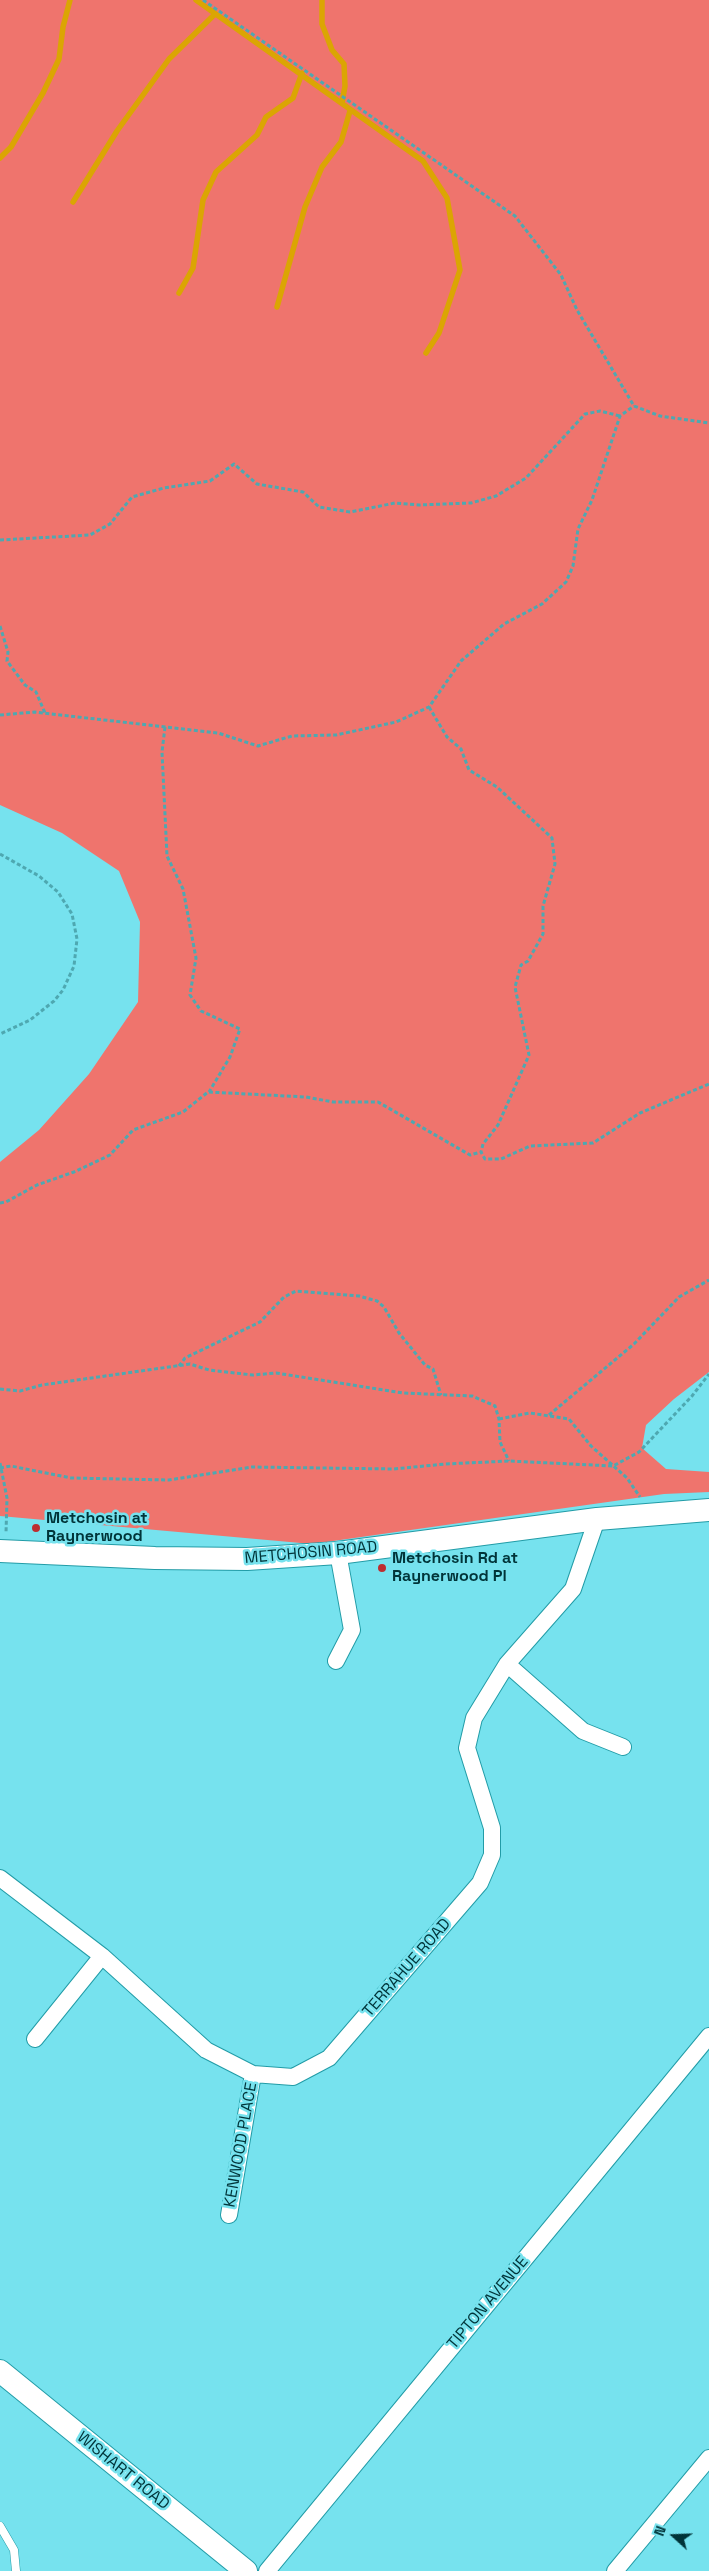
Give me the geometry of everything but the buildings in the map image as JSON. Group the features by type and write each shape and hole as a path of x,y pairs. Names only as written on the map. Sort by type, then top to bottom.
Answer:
{"main road":[{"name":"METCHOSIN ROAD","path":"3,1551 155,1558 247,1559 338,1553 597,1519 709,1510"},
{"name":"WISHART ROAD","path":"0,2370 246,2571"}],"street":[{"name":"TERRAHUE ROAD","path":"0,1878 102,1956 206,2050 253,2074 293,2076 329,2058 480,1883 492,1855 492,1828 467,1748 474,1718 507,1664 573,1589 597,1519"},
{"path":"336,1661 352,1630 338,1553"},
{"path":"507,1664 583,1730 623,1747"},
{"path":"35,2039 102,1956"},
{"name":"TIPTON AVENUE","path":"267,2571 709,2036"},
{"name":"KENWOOD PLACE","path":"229,2215 253,2074"},
{"path":"614,2571 709,2458"}],"lane":[{"path":"0,2526 14,2550 16,2571"}],"path":[{"path":"203,0 515,216 561,275 577,310 634,406 660,416 709,423"},
{"path":"0,715 45,714 218,733 258,746 292,736 336,735 396,722 429,707 461,661 504,624 542,604 566,582 573,566 578,529 592,500 620,416 634,406"},
{"path":"0,540 90,534 110,524 132,497 164,488 210,481 234,464 257,484 303,492 319,507 350,512 395,503 419,505 471,504 496,496 526,478 585,414 600,411 620,416"},
{"path":"0,626 8,652 7,661 25,685 36,692 45,714"},
{"path":"429,707 447,736 461,749 469,770 497,787 552,838 554,864 543,906 543,934 528,961 522,965 515,987 529,1055 498,1125 483,1144 481,1152 485,1158 500,1158 530,1146 593,1142 640,1113 709,1084"},
{"path":"0,1203 6,1202 37,1185 74,1172 110,1155 133,1130 183,1112 208,1092 230,1057 240,1029 201,1011 190,995 196,958 183,888 167,856 162,752 166,727"},
{"path":"0,854 39,876 58,892 72,914 77,939 74,966 63,990 54,1001 30,1020 0,1034"},
{"path":"208,1092 306,1097 333,1102 378,1102 470,1155 481,1152"},
{"path":"549,1415 634,1344 679,1297 709,1280"},
{"path":"179,1366 185,1358 260,1322 284,1297 296,1291 360,1296 376,1301 384,1307 398,1332 426,1365 433,1369 441,1395"},
{"path":"0,1389 20,1391 42,1385 190,1364 209,1370 253,1375 276,1373 403,1393 472,1396 495,1406 499,1419 500,1442 508,1461"},
{"path":"1,1468 11,1466 71,1478 168,1480 252,1467 394,1469 508,1461 614,1466 639,1452 692,1396 709,1374"},
{"path":"499,1419 530,1413 568,1419 591,1446 614,1466 639,1494 645,1514"},
{"path":"0,1463 7,1498 3,1551"}],"shaded area":[{"path":"0,0 709,0 709,1372 674,1399 646,1425 642,1448 666,1469 709,1472 709,1492 664,1494 312,1544 0,1516 0,1162 39,1130 89,1074 138,1002 140,922 119,871 62,833 0,805"}],"waterway":[{"path":"0,158 11,147 43,93 59,59 63,27 70,0"},
{"path":"196,0 423,161 447,198 460,270 439,333 426,353"},
{"path":"322,0 322,24 332,50 344,64 345,86 342,103"},
{"path":"73,202 117,131 169,59 215,14"},
{"path":"179,293 193,268 203,200 216,172 257,135 266,117 293,98 302,73"},
{"path":"277,307 305,207 322,167 341,142 350,111"}],"place":[{"name":"Metchosin at Raynerwood","path":"36,1528"},
{"name":"Metchosin Rd at Raynerwood Pl","path":"382,1568"}]}
